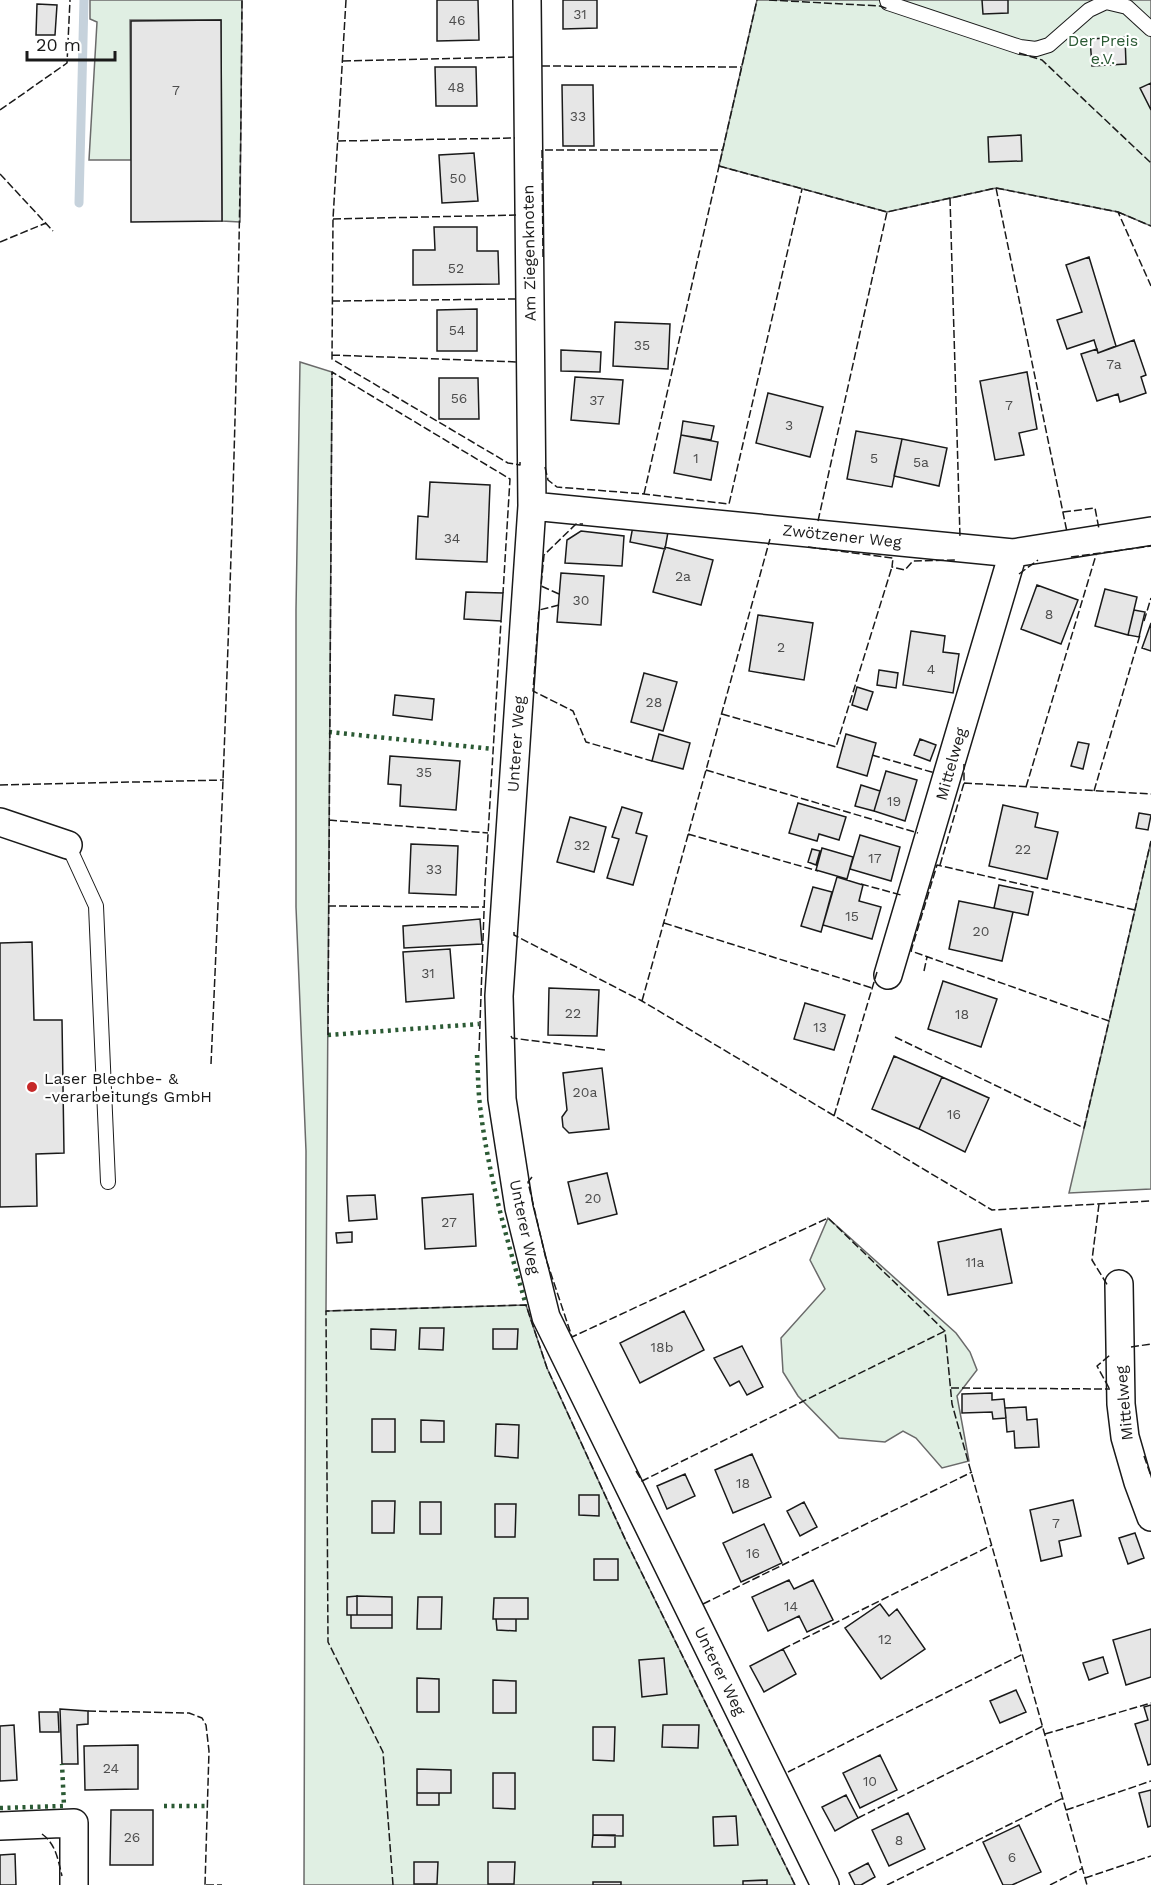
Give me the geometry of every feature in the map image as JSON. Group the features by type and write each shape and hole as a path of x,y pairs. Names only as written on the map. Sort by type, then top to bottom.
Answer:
{"street":[{"name":"Am Ziegenknoten","path":"527,0 532,506"},
{"name":"Zwötzener Weg","path":"532,506 1013,553 1151,531"},
{"name":"Unterer Weg","path":"532,506 499,996 502,1099 519,1208 546,1317 825,1885"},
{"name":"Mittelweg","path":"888,975 1013,553"},
{"path":"0,822 68,845"},
{"name":"Mittelweg","path":"1119,1284 1121,1404 1125,1437 1151,1517"},
{"path":"0,1826 74,1823 74,1885"}],"lane":[{"path":"887,0 888,3 1020,47 1035,49 1048,45 1089,10 1106,2 1127,8 1151,29"},
{"path":"68,845 96,906 108,1182"}],"green space":[{"path":"90,0 242,0 240,222 222,221 221,20 130,20 131,160 89,160 97,22 90,19"},
{"name":"Der Preis e.V.","path":"757,0 1151,0 1151,226 1118,212 996,188 887,212 719,166"},
{"path":"300,362 332,372 326,1311 526,1305 547,1368 626,1541 795,1885 304,1885 306,1151 296,907 296,610"},
{"path":"1151,841 1151,1189 1069,1193"},
{"path":"828,1218 956,1333 970,1352 977,1370 957,1396 969,1461 942,1468 916,1438 903,1431 885,1442 839,1438 798,1396 783,1372 781,1338 825,1289 810,1260"}],"building":[{"path":"437,0 478,0 479,40 437,41"},
{"path":"563,0 597,0 597,28 563,29"},
{"path":"982,0 1008,0 1008,13 983,14"},
{"path":"37,4 57,5 55,35 36,35"},
{"path":"221,20 222,221 131,222 131,21"},
{"path":"1125,37 1126,64 1092,66 1090,39"},
{"path":"435,67 476,67 477,106 436,106"},
{"path":"1151,83 1151,110 1140,88"},
{"path":"562,85 593,85 594,146 563,146"},
{"path":"1021,135 1022,161 989,162 988,137"},
{"path":"474,153 478,201 442,203 439,155"},
{"path":"434,227 477,227 477,251 498,251 499,284 413,285 413,250 435,250"},
{"path":"1089,257 1116,346 1098,353 1094,340 1067,349 1057,320 1082,312 1066,265"},
{"path":"477,309 477,351 437,351 437,310"},
{"path":"615,322 670,324 668,369 613,366"},
{"path":"1134,340 1146,375 1141,377 1146,393 1120,402 1118,394 1097,401 1081,354 1097,349 1098,353"},
{"path":"561,350 601,352 600,372 561,371"},
{"path":"1027,372 1037,429 1019,433 1024,455 995,460 980,381"},
{"path":"575,377 623,380 619,424 571,420"},
{"path":"439,378 478,378 479,419 439,419"},
{"path":"768,393 823,407 810,457 756,443"},
{"path":"683,421 714,426 711,440 681,435"},
{"path":"856,431 902,439 892,487 847,479"},
{"path":"681,435 718,442 711,480 674,473"},
{"path":"902,439 947,448 939,486 894,476"},
{"path":"430,482 490,485 487,562 416,559 418,516 428,517"},
{"path":"633,526 668,532 665,549 630,542"},
{"path":"581,531 624,536 622,566 565,563 567,540"},
{"path":"665,547 713,560 701,605 653,592"},
{"path":"561,573 604,576 601,625 557,622"},
{"path":"1037,585 1078,600 1061,644 1021,629"},
{"path":"1105,589 1137,597 1128,635 1095,626"},
{"path":"466,592 503,593 501,621 464,619"},
{"path":"1134,610 1145,612 1139,637 1128,635"},
{"path":"758,615 813,623 804,680 749,671"},
{"path":"1151,623 1151,651 1142,648"},
{"path":"911,631 945,636 943,652 959,654 953,693 903,685"},
{"path":"879,670 898,673 896,688 877,685"},
{"path":"644,673 677,682 663,731 631,722"},
{"path":"857,687 873,692 867,710 852,705"},
{"path":"395,695 434,699 432,720 393,715"},
{"path":"659,734 690,743 683,769 652,761"},
{"path":"846,734 876,743 867,776 837,767"},
{"path":"920,739 936,745 930,761 914,755"},
{"path":"1078,742 1089,744 1083,769 1071,766"},
{"path":"390,756 460,761 456,810 400,806 401,785 388,784"},
{"path":"886,771 917,780 905,821 874,811"},
{"path":"861,785 880,791 874,811 855,806"},
{"path":"798,803 846,817 839,840 819,834 817,841 789,833"},
{"path":"1003,805 1038,813 1035,827 1058,832 1047,879 989,866"},
{"path":"622,807 642,813 636,833 647,836 633,885 607,878 619,839 612,837"},
{"path":"1139,813 1151,815 1148,830 1136,828"},
{"path":"570,817 606,827 594,872 557,862"},
{"path":"860,835 900,847 891,881 850,869"},
{"path":"411,844 458,846 456,895 409,893"},
{"path":"822,848 853,857 847,879 816,870"},
{"path":"812,849 820,851 816,865 808,862"},
{"path":"837,877 863,885 859,901 881,907 872,939 823,925"},
{"path":"999,885 1033,892 1028,915 994,908"},
{"path":"813,887 832,892 821,932 801,926"},
{"path":"959,901 1013,912 1002,961 949,949"},
{"path":"480,919 482,944 404,948 403,926"},
{"name":"Laser Blechbe- & -verarbeitungs GmbH","path":"32,942 34,1020 62,1020 64,1153 36,1154 37,1206 0,1207 0,943"},
{"path":"450,949 454,998 406,1002 403,952"},
{"path":"943,981 997,999 981,1047 928,1029"},
{"path":"549,988 599,990 597,1036 548,1035"},
{"path":"805,1003 845,1015 834,1050 794,1039"},
{"path":"894,1056 942,1077 919,1129 872,1109"},
{"path":"602,1068 609,1129 569,1133 563,1127 562,1117 567,1110 563,1073"},
{"path":"942,1077 989,1098 965,1152 919,1129"},
{"path":"607,1173 617,1214 578,1224 568,1182"},
{"path":"473,1194 476,1246 425,1249 422,1198"},
{"path":"375,1195 377,1219 349,1221 347,1196"},
{"path":"1001,1229 1012,1283 948,1295 938,1242"},
{"path":"352,1232 352,1242 337,1243 336,1233"},
{"path":"684,1311 704,1350 640,1383 620,1343"},
{"path":"420,1328 444,1328 443,1350 419,1349"},
{"path":"371,1329 396,1330 395,1350 371,1349"},
{"path":"493,1329 518,1329 517,1349 493,1349"},
{"path":"742,1346 763,1387 747,1395 739,1381 730,1386 714,1358"},
{"path":"992,1393 992,1400 1004,1399 1006,1418 993,1419 992,1412 962,1413 962,1394"},
{"path":"1026,1407 1027,1420 1037,1419 1039,1447 1015,1448 1014,1431 1007,1432 1005,1408"},
{"path":"372,1419 395,1419 395,1452 372,1452"},
{"path":"421,1420 444,1421 444,1442 421,1442"},
{"path":"496,1424 519,1425 518,1458 495,1456"},
{"path":"752,1454 771,1497 733,1513 715,1470"},
{"path":"685,1474 695,1496 667,1509 657,1486"},
{"path":"579,1495 599,1495 599,1516 579,1515"},
{"path":"1073,1500 1081,1536 1059,1541 1062,1556 1041,1561 1030,1510"},
{"path":"372,1501 395,1501 394,1533 372,1533"},
{"path":"420,1502 441,1502 441,1534 420,1534"},
{"path":"804,1502 817,1527 800,1536 787,1511"},
{"path":"495,1504 516,1504 515,1537 495,1537"},
{"path":"764,1524 782,1563 741,1582 723,1543"},
{"path":"1135,1533 1144,1558 1128,1564 1119,1538"},
{"path":"594,1559 618,1559 618,1580 594,1580"},
{"path":"789,1580 794,1589 813,1580 833,1620 807,1632 799,1616 768,1631 752,1597"},
{"path":"357,1596 357,1615 347,1615 347,1597"},
{"path":"357,1596 392,1597 392,1615 357,1615"},
{"path":"418,1597 442,1597 441,1629 417,1629"},
{"path":"494,1598 528,1598 528,1619 493,1619"},
{"path":"880,1604 889,1616 897,1609 925,1649 881,1679 845,1628"},
{"path":"351,1615 392,1615 392,1628 351,1628"},
{"path":"496,1619 516,1619 516,1631 497,1630"},
{"path":"1151,1629 1151,1677 1126,1685 1113,1640"},
{"path":"783,1649 796,1674 764,1692 750,1666"},
{"path":"1103,1657 1108,1673 1089,1680 1083,1663"},
{"path":"664,1658 667,1694 642,1697 639,1660"},
{"path":"417,1678 439,1679 439,1712 417,1712"},
{"path":"493,1680 516,1681 516,1713 493,1713"},
{"path":"1016,1690 1026,1712 1000,1723 990,1701"},
{"path":"1151,1705 1151,1764 1148,1765 1135,1724 1148,1720 1144,1707"},
{"path":"60,1709 88,1711 88,1724 77,1725 78,1764 62,1764"},
{"path":"39,1712 58,1712 59,1732 40,1732"},
{"path":"14,1725 17,1780 0,1781 0,1726"},
{"path":"663,1725 699,1725 698,1748 662,1747"},
{"path":"593,1727 615,1727 614,1761 593,1760"},
{"path":"138,1745 138,1789 85,1790 84,1746"},
{"path":"880,1755 897,1790 860,1808 843,1773"},
{"path":"417,1769 451,1770 451,1793 417,1793"},
{"path":"493,1773 515,1773 515,1809 493,1808"},
{"path":"1151,1790 1151,1826 1148,1827 1139,1793"},
{"path":"417,1793 439,1793 439,1805 417,1805"},
{"path":"846,1795 858,1818 835,1831 822,1807"},
{"path":"111,1810 153,1810 153,1865 110,1865"},
{"path":"908,1813 925,1849 889,1866 872,1830"},
{"path":"593,1815 623,1815 623,1836 593,1835"},
{"path":"736,1816 738,1845 714,1846 713,1817"},
{"path":"1019,1825 1041,1872 1012,1885 1003,1885 983,1842"},
{"path":"593,1835 615,1835 615,1847 592,1847"},
{"path":"15,1854 16,1885 0,1885 0,1855"},
{"path":"414,1862 438,1862 437,1884 414,1884"},
{"path":"488,1862 515,1862 514,1884 488,1884"},
{"path":"868,1863 875,1877 861,1885 855,1885 849,1873"},
{"path":"767,1880 767,1885 743,1885 743,1881"},
{"path":"593,1882 621,1882 621,1885 593,1885"}],"waterway":[{"path":"79,203 84,0"}],"hedge":[{"path":"329,732 493,749"},
{"path":"328,1035 479,1024"},
{"path":"477,1055 480,1106 488,1157 505,1231 526,1305"},
{"path":"0,1808 64,1806 62,1764"},
{"path":"164,1806 209,1806"}],"fence":[{"path":"0,110 67,63 70,0"},
{"path":"211,1064 232,532 239,266 242,0"},
{"path":"346,0 333,219 332,359 508,463 520,465 520,462"},
{"path":"644,494 757,0"},
{"path":"769,0 880,6 888,9"},
{"path":"1019,53 1042,60 1151,163"},
{"path":"343,61 514,57"},
{"path":"542,66 741,67"},
{"path":"338,141 515,138"},
{"path":"543,257 542,150 722,150"},
{"path":"719,166 887,212 996,188 1067,532"},
{"path":"0,174 53,231"},
{"path":"996,188 1118,212 1151,286"},
{"path":"545,467 548,480 557,487 729,504 802,189"},
{"path":"950,198 960,537"},
{"path":"818,521 887,212"},
{"path":"1118,212 1151,226"},
{"path":"333,219 516,215"},
{"path":"0,242 46,223"},
{"path":"332,301 517,299"},
{"path":"332,355 518,362"},
{"path":"328,1035 332,372 510,479 503,593"},
{"path":"1063,512 1095,508 1099,529"},
{"path":"559,594 541,586 544,555 576,524 583,524"},
{"path":"642,1001 770,539"},
{"path":"1071,557 1151,546"},
{"path":"808,547 893,558 892,567 905,570 913,561 955,560"},
{"path":"1026,787 1096,555"},
{"path":"1019,574 1038,560"},
{"path":"722,714 836,747 892,567"},
{"path":"1144,621 1151,598"},
{"path":"559,605 539,610 533,691 573,711 586,742 652,761"},
{"path":"479,1051 485,884 501,621"},
{"path":"1094,791 1140,635"},
{"path":"872,755 935,773"},
{"path":"940,865 964,783 964,764"},
{"path":"706,770 918,833"},
{"path":"0,785 224,780"},
{"path":"964,783 1151,794"},
{"path":"329,820 488,833"},
{"path":"688,834 818,871"},
{"path":"1135,910 937,865 911,951 1109,1021 1151,841"},
{"path":"861,884 901,895"},
{"path":"328,906 484,907"},
{"path":"664,923 872,988"},
{"path":"514,932 514,935 642,1001 992,1210 1151,1201"},
{"path":"924,971 927,957"},
{"path":"834,1116 877,972"},
{"path":"895,1037 1084,1128 1109,1021"},
{"path":"511,1036 512,1038 605,1050"},
{"path":"532,1177 528,1182 546,1259 572,1337 828,1218 945,1331 952,1404 1087,1885"},
{"path":"1099,1204 1092,1260 1108,1286"},
{"path":"393,1885 383,1752 328,1642 326,1311 526,1305 547,1368 626,1541 795,1885"},
{"path":"636,1471 642,1481 945,1331"},
{"path":"1131,1347 1151,1344"},
{"path":"1109,1388 1097,1366 1110,1355"},
{"path":"951,1388 1110,1389"},
{"path":"1144,1456 1151,1476"},
{"path":"703,1604 972,1472"},
{"path":"783,1649 992,1545"},
{"path":"788,1772 1023,1654"},
{"path":"1045,1734 1151,1703"},
{"path":"88,1711 189,1713 202,1718 206,1725 209,1751 205,1885"},
{"path":"858,1818 1043,1726"},
{"path":"1066,1810 1151,1781"},
{"path":"887,1885 1063,1798"},
{"path":"42,1834 53,1847 62,1876"},
{"path":"1085,1878 1151,1856"},
{"path":"1050,1885 1083,1868"},
{"path":"206,1885 222,1885"}],"place":[{"name":"Laser Blechbe- & -verarbeitungs GmbH","path":"32,1087"}]}
